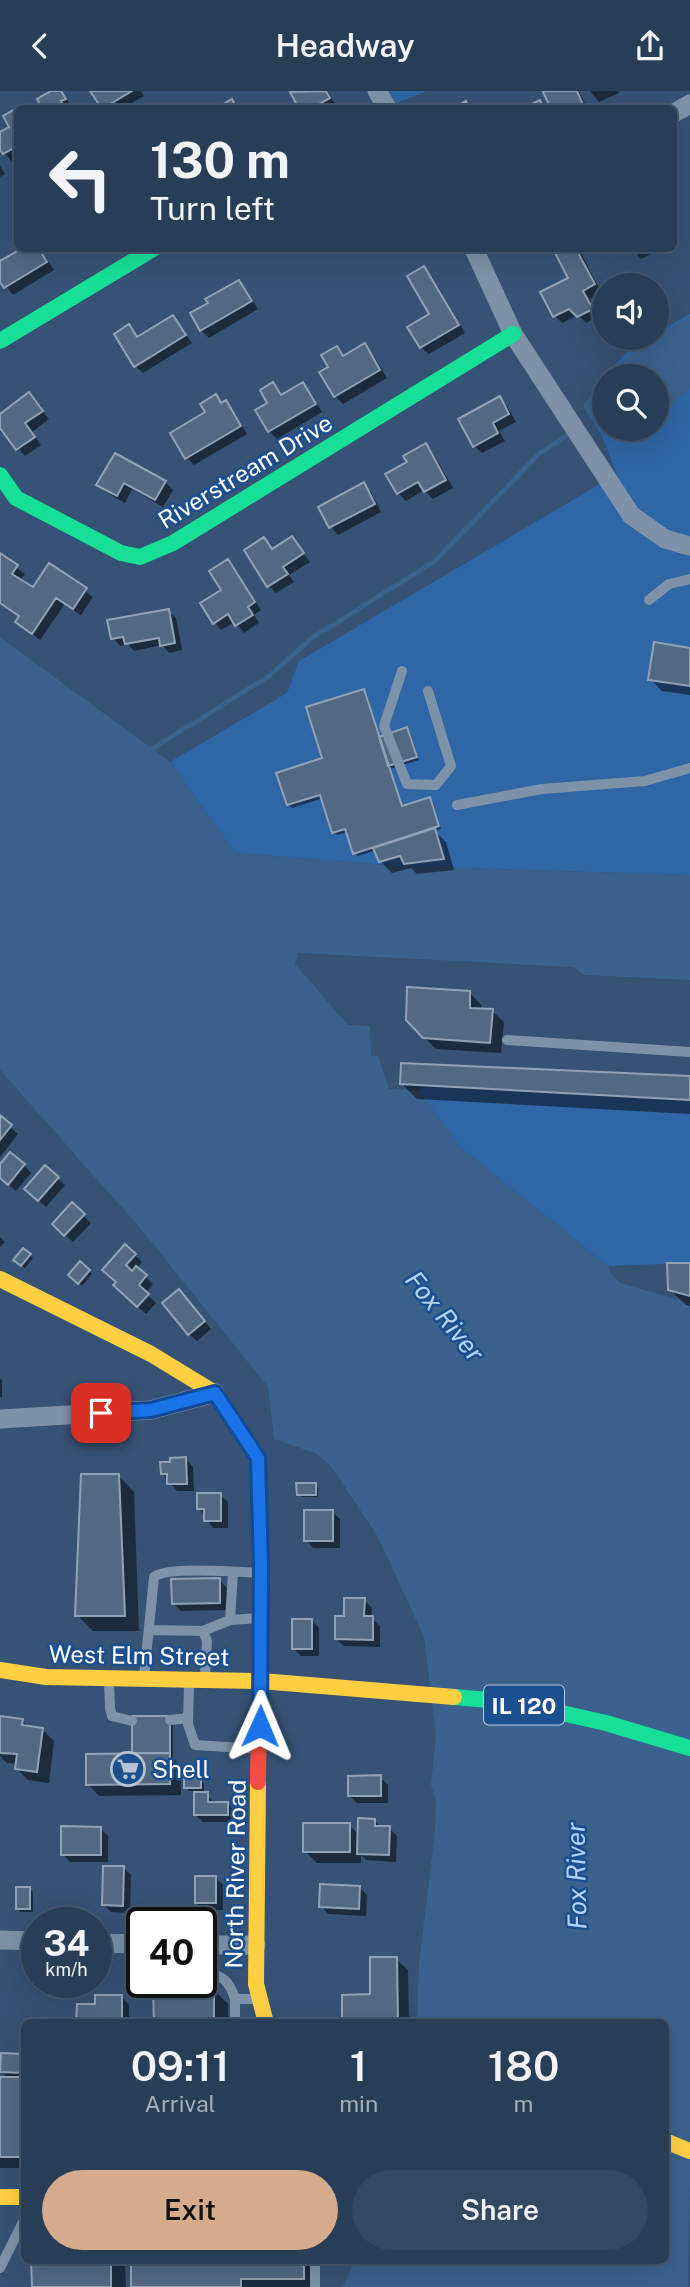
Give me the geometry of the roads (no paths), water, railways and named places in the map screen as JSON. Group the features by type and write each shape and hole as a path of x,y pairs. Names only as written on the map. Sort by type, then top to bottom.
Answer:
{"street":[{"path":"0,341 148,252"},
{"path":"475,252 513,334 631,515 666,539 690,546"},
{"name":"Riverstream Drive","path":"0,475 16,498 121,553 140,557 173,543 513,334"},
{"name":"North River Road","path":"0,1279 150,1355 215,1393 258,1458 261,1681 256,1984 265,2019"},
{"path":"0,1419 151,1410 215,1393"},
{"name":"West Elm Street","path":"0,1670 46,1677 261,1681 513,1702 606,1723 690,1748"},
{"path":"0,1940 21,1941"},
{"path":"217,1945 256,1945"},
{"path":"669,2143 690,2151"},
{"path":"0,2197 21,2197"}],"lane":[{"path":"649,600 669,584 690,579"},
{"path":"402,671 384,726 407,784 436,785 451,766 428,691"},
{"path":"457,805 542,789 645,782 690,768"},
{"path":"507,1040 690,1052"},
{"path":"230,1620 233,1572"},
{"path":"144,1679 154,1577 158,1573 261,1573"},
{"path":"149,1630 203,1631 230,1620 261,1618"},
{"path":"203,1631 206,1641 188,1719 191,1738 195,1745 260,1749"},
{"path":"109,1678 112,1716 132,1721"},
{"path":"170,1720 188,1719"},
{"path":"217,1976 225,1978 231,1985 235,1999 235,2019"},
{"path":"235,1999 260,1999"},
{"path":"0,2268 21,2226"},
{"path":"315,2264 315,2287"}],"water":[{"path":"690,316 690,388 669,407 669,364 622,364 635,350 669,350 669,328"},
{"path":"592,397 592,419 583,406"},
{"name":"Fox River","path":"0,637 170,762 235,853 398,866 690,875 690,980 585,975 573,967 298,953 295,964 348,1025 370,1026 371,1056 378,1056 389,1089 419,1091 461,1148 608,1266 610,1273 620,1283 690,1303 688,2287 343,2287 354,2264 669,2264 669,2019 417,2019 419,1963 436,1803 431,1784 436,1737 424,1637 378,1537 331,1466 315,1453 274,1439 268,1387 141,1229 0,1070"}],"waterway":[{"path":"152,749 269,676 312,638 435,561 540,453 566,436"}],"place":[{"name":"Shell","path":"128,1769"}]}
